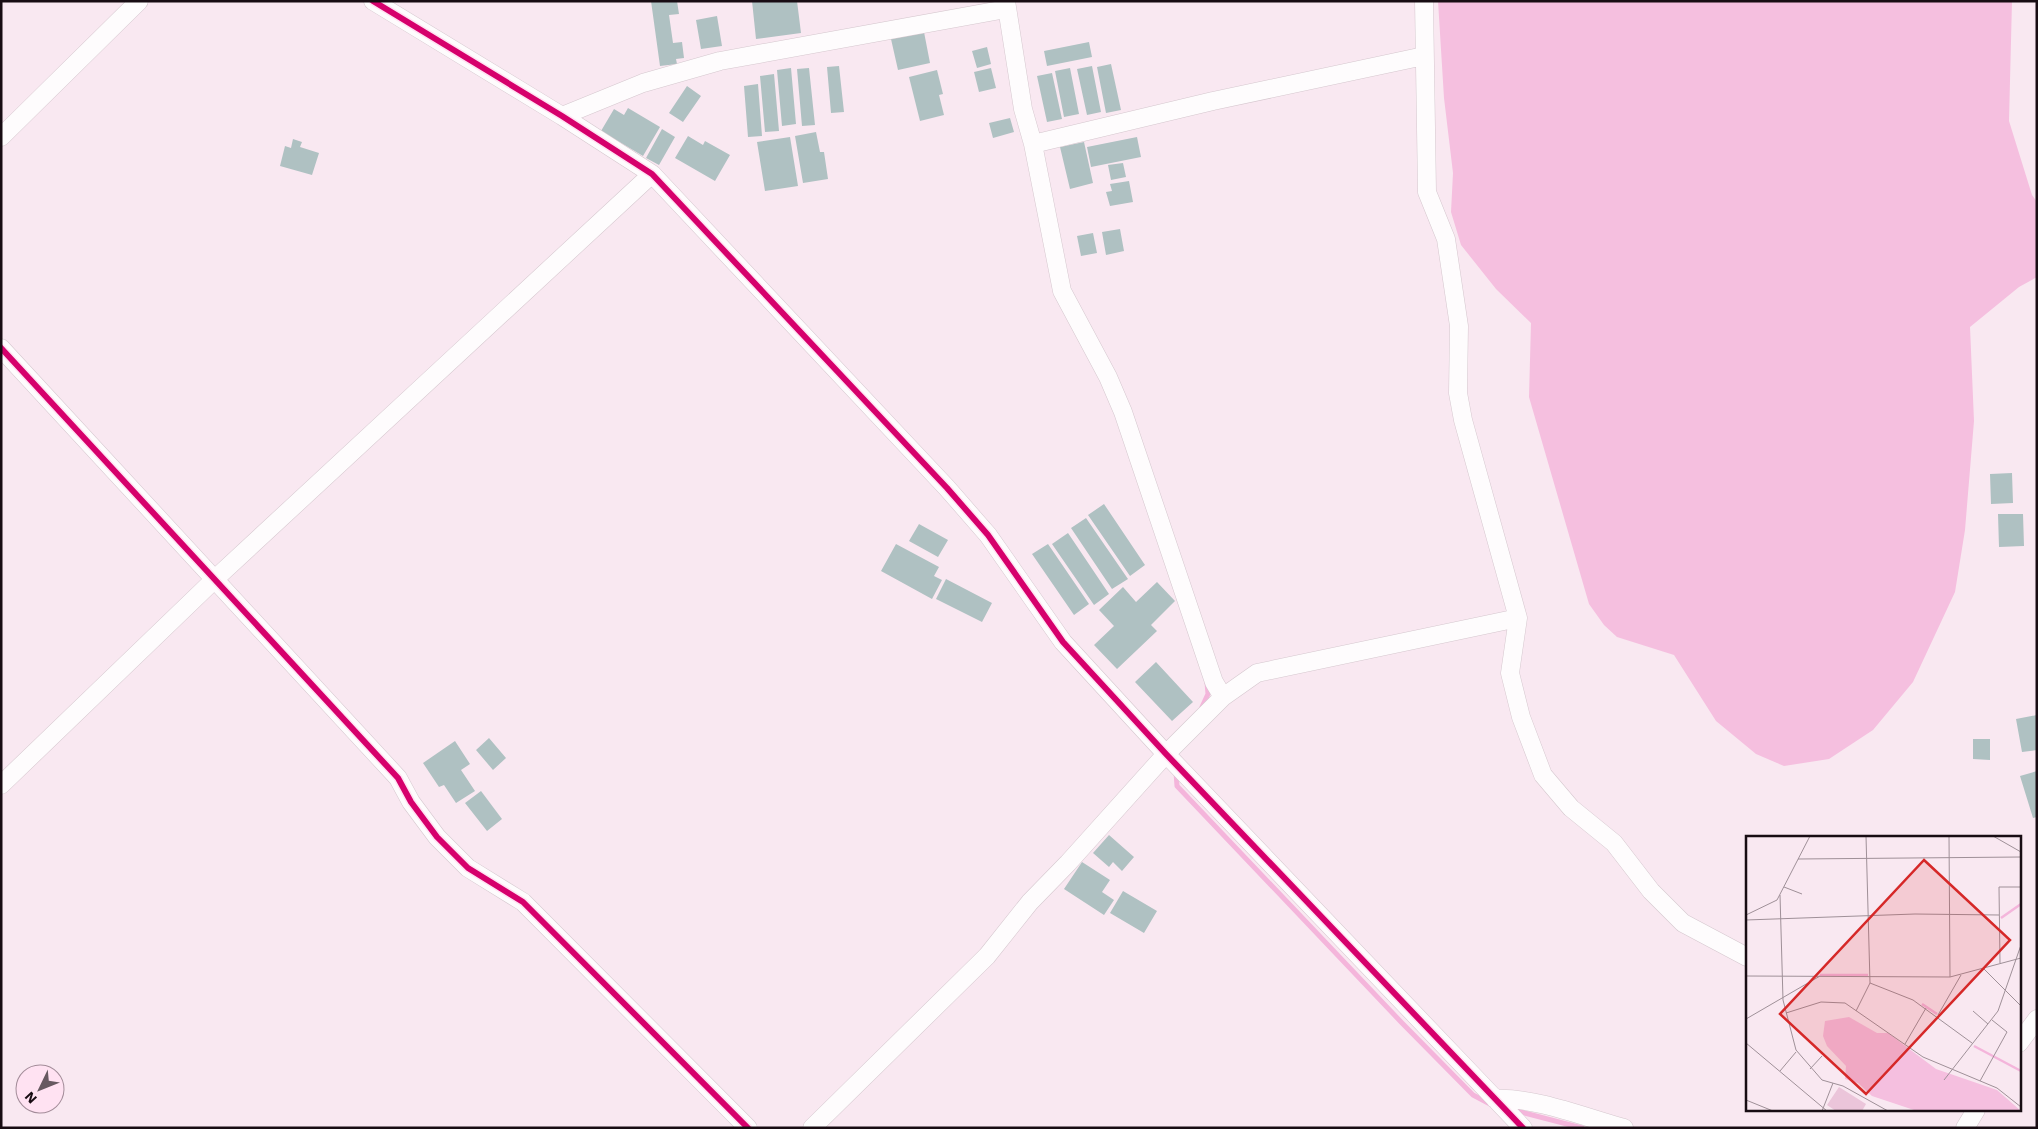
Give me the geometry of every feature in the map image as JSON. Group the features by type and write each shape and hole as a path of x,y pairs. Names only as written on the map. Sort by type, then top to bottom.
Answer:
{"street":[{"path":"1,137 139,1"},
{"path":"1424,1 1424,56 1427,76 1425,146 1427,192 1446,239 1459,326 1458,393 1518,618 1510,673 1521,717 1543,776 1571,808 1614,844 1651,891 1683,923 1746,956"},
{"path":"375,2 562,116 652,174 947,488 988,535 1063,642 1166,754 1523,1128"},
{"path":"562,116 643,83 720,61 1006,5 1024,109 1033,144 1062,291 1108,376 1123,412 1214,682 1223,697"},
{"path":"1033,144 1213,100 1424,56"},
{"path":"1,785 216,578 652,174"},
{"path":"1,348 216,578 398,778 412,802 437,837 468,868 523,902 748,1128"},
{"path":"812,1128 987,956 1030,902 1166,754 1223,697 1257,674 1518,618"},
{"path":"2020,1042 2037,1019"},
{"path":"1495,1099 1509,1098 1531,1102 1624,1128"},
{"path":"1965,1128 1975,1112"}],"shaded area":[{"path":"1438,1 2012,1 2009,121 2032,195 2037,202 2037,277 2019,287 1970,327 1974,421 1965,530 1955,592 1913,682 1873,730 1829,759 1784,766 1756,754 1716,721 1674,655 1617,637 1604,625 1589,604 1529,397 1531,323 1496,289 1461,245 1451,212 1453,173 1444,98"}],"building":[{"path":"651,1 677,1 679,14 669,15 673,43 682,42 684,58 676,59 677,64 660,66"},
{"path":"752,1 797,1 801,33 756,39"},
{"path":"717,16 722,46 701,49 696,20"},
{"path":"924,32 930,63 898,70 891,39"},
{"path":"1089,42 1092,57 1047,66 1044,51"},
{"path":"987,47 991,64 977,68 972,51"},
{"path":"1111,64 1121,110 1106,113 1097,67"},
{"path":"839,66 844,112 831,113 827,67"},
{"path":"1092,66 1101,112 1087,115 1077,69"},
{"path":"791,68 796,124 782,126 777,70"},
{"path":"809,68 815,125 802,126 797,69"},
{"path":"991,68 996,88 979,92 974,72"},
{"path":"1070,68 1079,114 1064,117 1055,71"},
{"path":"937,70 943,94 939,95 944,115 920,121 909,77"},
{"path":"1052,73 1062,119 1047,122 1037,76"},
{"path":"774,74 779,131 765,132 760,76"},
{"path":"758,84 762,136 748,137 744,86"},
{"path":"687,86 701,96 683,122 669,113"},
{"path":"628,108 660,127 643,156 601,131 614,109 624,115"},
{"path":"1010,118 1014,132 993,138 989,123"},
{"path":"662,129 675,137 659,165 646,158"},
{"path":"816,132 820,152 824,152 828,179 803,183 795,136"},
{"path":"688,136 703,145 705,141 730,155 715,181 675,158"},
{"path":"790,137 798,186 765,191 757,142"},
{"path":"1137,137 1141,157 1091,167 1087,147"},
{"path":"293,139 302,142 300,147 319,153 312,175 280,166 285,146 291,148"},
{"path":"1084,142 1093,183 1070,189 1060,147"},
{"path":"1123,163 1126,177 1111,180 1108,165"},
{"path":"1129,181 1133,202 1110,206 1106,192 1112,191 1110,184"},
{"path":"1120,229 1124,251 1106,255 1102,232"},
{"path":"1093,233 1097,253 1081,256 1077,236"},
{"path":"2012,473 2013,503 1991,504 1990,474"},
{"path":"1104,504 1145,565 1130,576 1088,515"},
{"path":"1998,514 2023,514 2024,546 1999,547"},
{"path":"1086,518 1128,579 1112,589 1071,528"},
{"path":"919,524 948,540 938,557 909,541"},
{"path":"1068,533 1109,594 1094,605 1052,544"},
{"path":"896,544 939,567 934,576 942,580 932,599 881,571"},
{"path":"1048,544 1089,604 1074,615 1032,554"},
{"path":"946,579 992,603 982,622 936,599"},
{"path":"1157,582 1175,601 1151,625 1157,631 1117,669 1094,645 1114,626 1099,610 1123,587 1136,602"},
{"path":"1156,662 1193,702 1172,721 1135,682"},
{"path":"2037,715 2037,750 2022,752 2016,719"},
{"path":"489,738 506,758 493,770 476,750"},
{"path":"1973,739 1990,739 1990,760 1973,759"},
{"path":"455,741 470,764 461,770 475,791 456,803 444,785 439,787 423,763"},
{"path":"2037,771 2037,817 2033,818 2020,776"},
{"path":"481,791 502,819 487,831 465,803"},
{"path":"1109,835 1134,857 1122,871 1113,862 1109,867 1093,853"},
{"path":"1082,862 1110,880 1102,892 1114,900 1104,915 1064,889"},
{"path":"1123,891 1157,911 1144,933 1110,913"}],"waterway":[{"path":"1202,707 1208,694 1207,682"},
{"path":"1176,772 1177,786 1402,1023 1473,1095 1490,1104"},
{"path":"1513,1110 1582,1128"}],"cycle path":[{"path":"373,1 562,116 652,174 947,488 988,535 1063,642 1166,754 1523,1128"},
{"path":"1,348 398,778 411,802 437,837 468,868 523,902 748,1128"}]}
